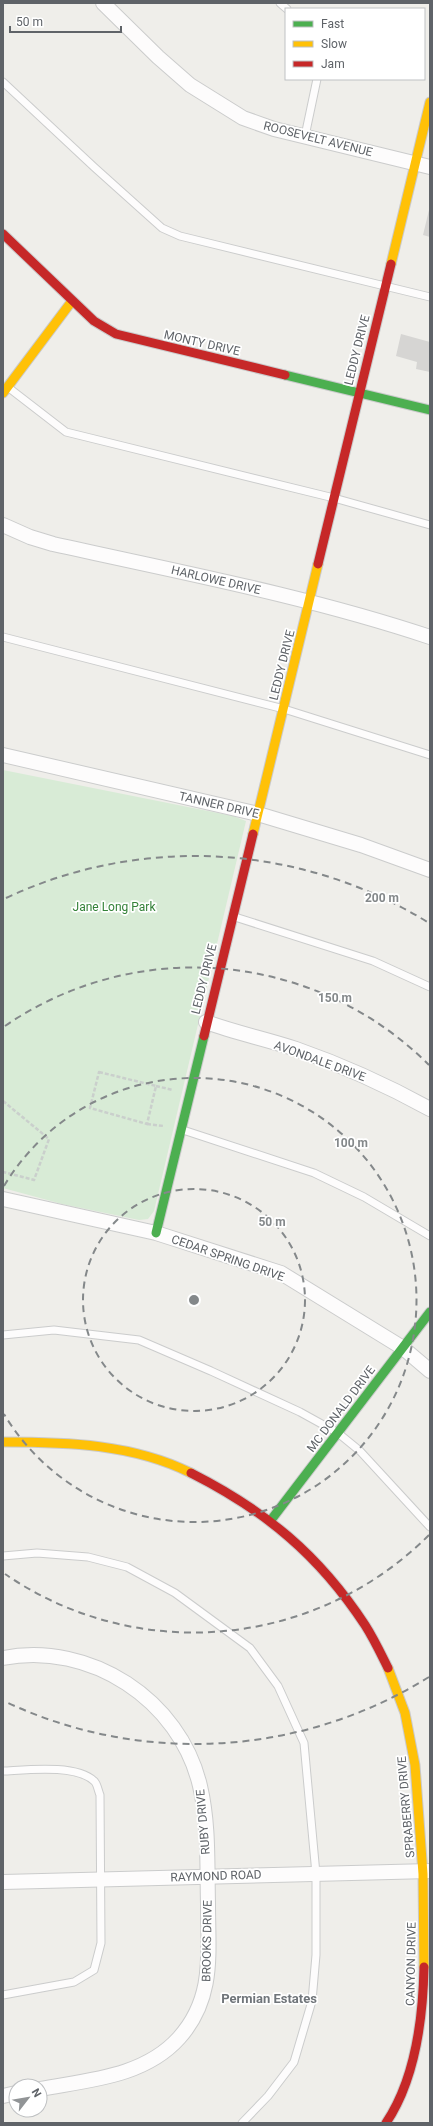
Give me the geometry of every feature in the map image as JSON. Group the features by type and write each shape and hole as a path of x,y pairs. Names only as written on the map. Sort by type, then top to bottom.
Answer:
{"street":[{"name":"ROOSEVELT AVENUE","path":"104,3 173,70 207,97 243,118 274,129 430,167"},
{"name":"LEDDY DRIVE","path":"156,1233 430,102"},
{"name":"MONTY DRIVE","path":"3,234 72,301 103,327 124,337 430,410"},
{"path":"4,388 72,301"},
{"name":"HARLOWE DRIVE","path":"3,525 30,537 53,544 310,602 430,637"},
{"name":"TANNER DRIVE","path":"3,755 258,814 354,842 430,870"},
{"name":"AVONDALE DRIVE","path":"206,1022 299,1050 372,1080 430,1109"},
{"name":"CEDAR SPRING DRIVE","path":"3,1199 156,1233 282,1274 403,1348 430,1371"},
{"name":"MC DONALD DRIVE","path":"271,1520 430,1312"},
{"name":"SPRABERRY DRIVE","path":"3,1442 78,1442 141,1454 173,1465 223,1489 271,1520 314,1558 338,1586 369,1630 390,1671 406,1714 417,1768 427,1871"},
{"name":"RUBY DRIVE","path":"3,1658 43,1655 74,1660 89,1665 116,1676 129,1684 148,1699 165,1716 180,1739 200,1785 206,1828 207,1876"},
{"name":"RAYMOND ROAD","path":"3,1882 427,1871"},
{"name":"CANYON DRIVE","path":"386,2123 392,2114 414,2056 424,2001 427,1871"},
{"name":"BROOKS DRIVE","path":"48,2087 131,2070 162,2053 180,2037 193,2021 200,2005 208,1978 207,1876"}],"lane":[{"path":"305,136 317,80"},
{"path":"3,82 94,168 162,228 180,236 430,296"},
{"path":"4,388 66,432 334,498 430,525"},
{"path":"3,637 284,709 430,755"},
{"path":"233,917 373,961 430,987"},
{"path":"181,1129 314,1173 364,1197 430,1236"},
{"path":"3,1335 54,1330 139,1340 300,1412 338,1433 360,1451 430,1527"},
{"path":"3,1556 37,1552 88,1557 127,1567 175,1593 250,1648 278,1686 304,1743 316,1874 316,1955 312,2001 294,2062 268,2096 242,2123"},
{"path":"3,1771 68,1770 83,1774 95,1781 100,1795 101,1943 94,1970 74,1982 3,1995"}],"path":[{"path":"156,1086 147,1124 90,1108 99,1072 178,1091"},
{"path":"3,1101 49,1139 34,1180 3,1172"}],"green space":[{"name":"Jane Long Park","path":"3,770 233,816 246,821 154,1211 148,1219 139,1220 62,1204 3,1188"}],"building":[{"path":"429,210 430,211 430,237 423,235"},
{"path":"401,334 430,342 430,372 416,369 417,362 396,356"}],"traffic: fast":[{"path":"285,375 430,410"},
{"path":"156,1233 204,1036"},
{"path":"271,1520 430,1312"}],"traffic: slow":[{"path":"391,264 430,102"},
{"path":"3,393 72,301"},
{"path":"253,834 318,564"},
{"path":"3,1442 75,1444 123,1450 169,1463 191,1473"},
{"path":"388,1668 405,1713 415,1765 423,1874 424,1967"}],"traffic: jam":[{"path":"3,234 94,321 116,334 285,375"},
{"path":"318,564 391,264"},
{"path":"204,1036 253,834"},
{"path":"191,1473 243,1503 267,1519 310,1556 329,1577 365,1625 388,1668"},
{"path":"386,2123 404,2088 416,2048 422,2006 424,1967"}],"district":[{"name":"Permian Estates","path":"269,1998"}]}
